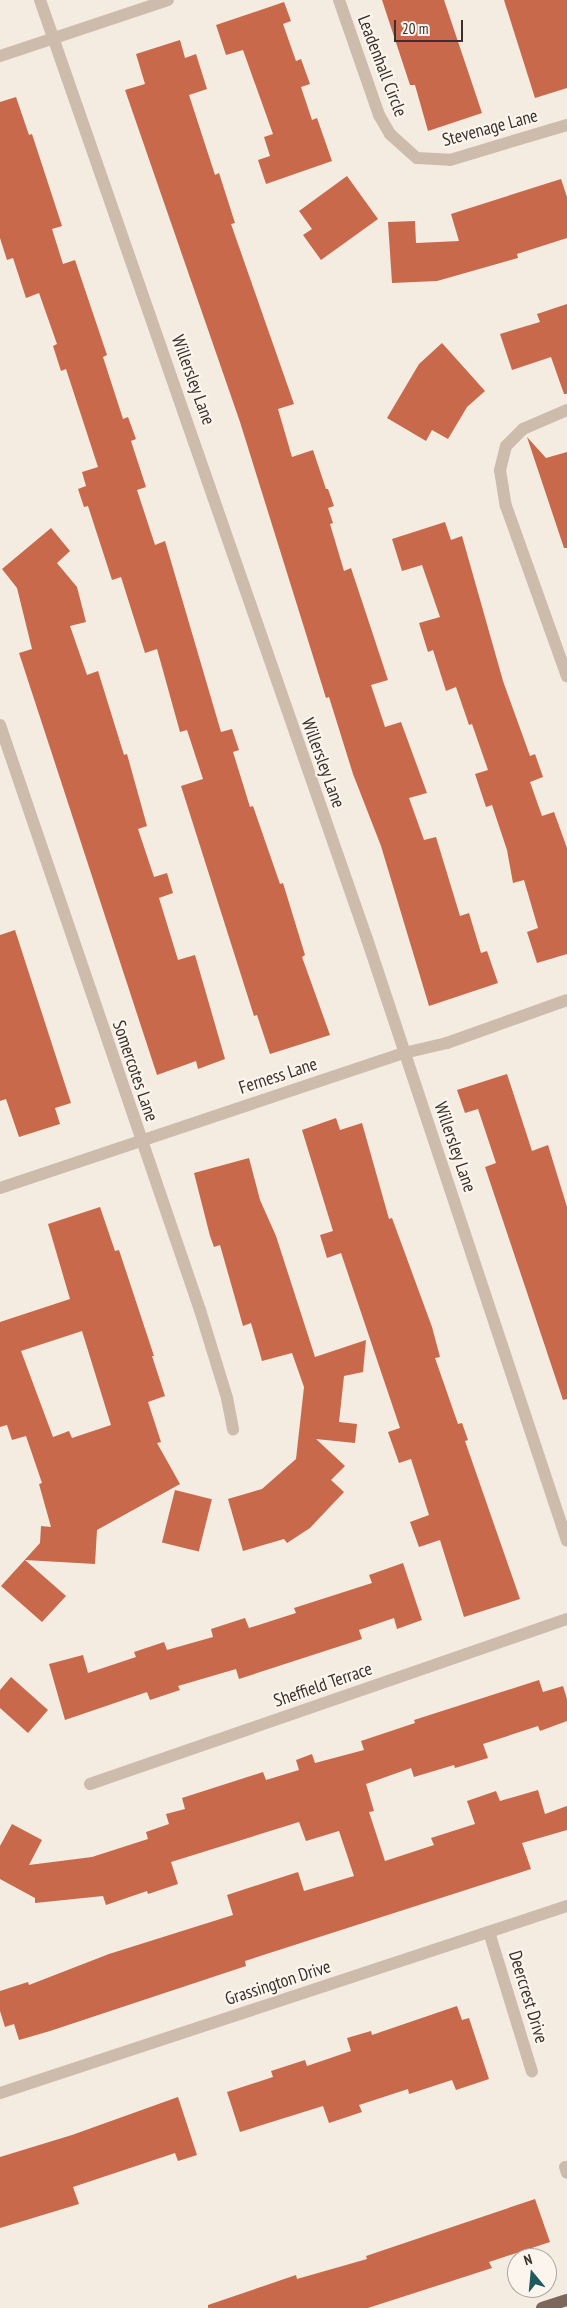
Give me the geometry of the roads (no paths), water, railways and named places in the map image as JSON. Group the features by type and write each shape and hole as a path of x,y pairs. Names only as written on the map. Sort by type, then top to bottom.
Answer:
{"main road":[{"path":"542,2308 567,2300"}],"street":[{"name":"Willersley Lane","path":"40,0 213,488 247,601 368,939 404,1053 567,1540"},
{"path":"0,56 54,40 168,0"},
{"name":"Leadenhall Circle","path":"339,0 379,116 398,141"},
{"name":"Stevenage Lane","path":"398,141 417,158 450,160 567,125"},
{"path":"567,410 523,429 506,446 500,470 506,506 567,676"},
{"name":"Somercotes Lane","path":"0,725 54,878 88,990 200,1310 228,1398 233,1429"},
{"name":"Ferness Lane","path":"0,1188 404,1053 447,1043 567,1000"},
{"name":"Sheffield Terrace","path":"90,1784 567,1619"},
{"name":"Grassington Drive","path":"0,2093 567,1906"},
{"name":"Deercrest Drive","path":"489,1932 532,2072"}]}
